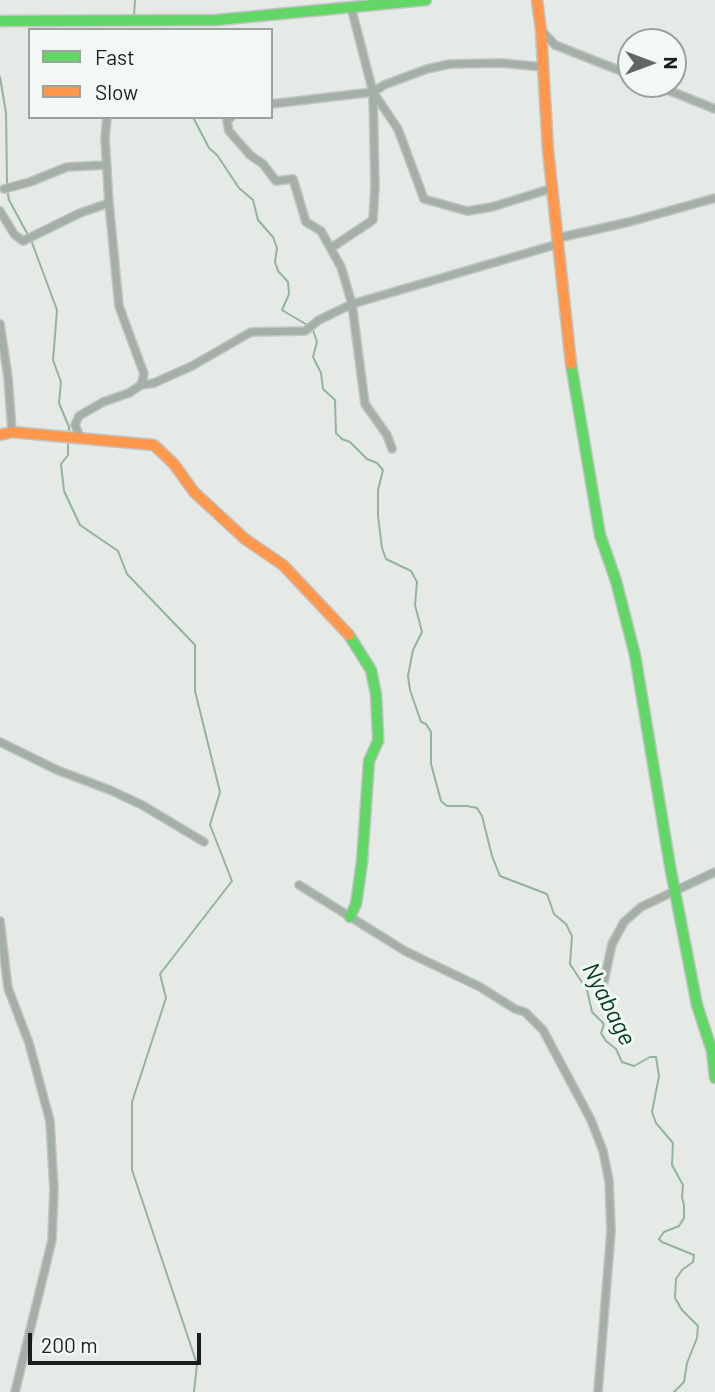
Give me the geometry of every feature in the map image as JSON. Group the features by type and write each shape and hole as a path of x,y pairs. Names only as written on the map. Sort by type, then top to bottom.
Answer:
{"main road":[{"path":"0,21 97,25 122,21 216,20 426,0"},
{"path":"537,0 544,66 548,150 572,368 592,494 600,536 616,580 635,654 696,1005 712,1051 715,1078"},
{"path":"0,435 12,432 154,445 174,464 194,492 245,539 283,565 348,633 368,662 376,694 378,741 369,761 362,862 356,904 350,917"}],"street":[{"path":"331,247 373,220 373,92 351,7"},
{"path":"541,30 555,45 617,69"},
{"path":"273,104 373,92 384,85 427,69 450,64 544,66"},
{"path":"373,92 398,129 424,199 467,211 492,207 553,188"},
{"path":"687,97 715,108"},
{"path":"107,119 109,203 119,306 144,374 141,386"},
{"path":"230,119 229,131 250,155 263,164 276,181 293,179 306,222 321,231 341,267 352,304 365,404 387,435 392,449"},
{"path":"4,189 67,167 107,165"},
{"path":"81,439 75,425 79,416 103,402 192,366 251,332 305,331 319,320 352,304 558,241 715,198"},
{"path":"0,211 14,234 23,241 109,203"},
{"path":"0,324 12,432"},
{"path":"0,742 46,765 88,779 121,795 204,842"},
{"path":"603,986 612,944 624,922 641,906 715,872"},
{"path":"299,885 405,951 531,1015 544,1030 591,1119 603,1151 609,1181 611,1231 598,1392"},
{"path":"0,921 8,988 29,1043 50,1121 54,1190 52,1240 15,1392"}],"waterway":[{"name":"Nyabage","path":"134,15 135,0"},
{"path":"0,77 6,113 7,184"},
{"name":"Nyabage","path":"194,119 209,148 217,155 239,188 253,200 258,220 273,237 277,248 275,262 278,271 288,282 289,294 282,310 309,326"},
{"path":"7,190 9,200 28,235"},
{"path":"31,240 57,310 53,360 61,382 59,403 69,427 69,436"},
{"name":"Nyabage","path":"313,330 317,342 313,357 321,373 323,389 335,400 336,433 383,470 378,490 378,516 386,559 411,571 417,582 415,605 422,632 413,650 408,676 421,722 426,724 431,732 431,764 441,801 447,806 477,808 482,816 500,876 547,894 554,914 566,924 572,936 570,964 587,990 592,1012 604,1024 601,1033 616,1049 622,1062 634,1066 650,1057 656,1057 659,1076 652,1112 656,1123 673,1143 672,1165 683,1185 684,1205 684,1218 679,1226 664,1232 659,1239 694,1255 693,1262 682,1270 676,1279 675,1298 682,1310 698,1326 684,1382 674,1392"},
{"path":"68,441 68,455 61,464 64,491 80,525 118,551 127,574 195,645 195,691 220,792 210,825 232,881 160,974 166,998 132,1102 132,1170 197,1364 194,1392"}],"traffic: fast":[{"path":"0,21 216,20 426,0"},
{"path":"571,364 600,535 616,581 635,655 670,866 697,1005 712,1051 715,1078"},
{"path":"349,635 371,670 376,694 378,735 369,761 362,862 356,904 350,917"}],"traffic: slow":[{"path":"537,0 548,150 571,364"},
{"path":"0,435 12,432 154,445 174,464 194,492 245,539 283,565 349,635"}]}
